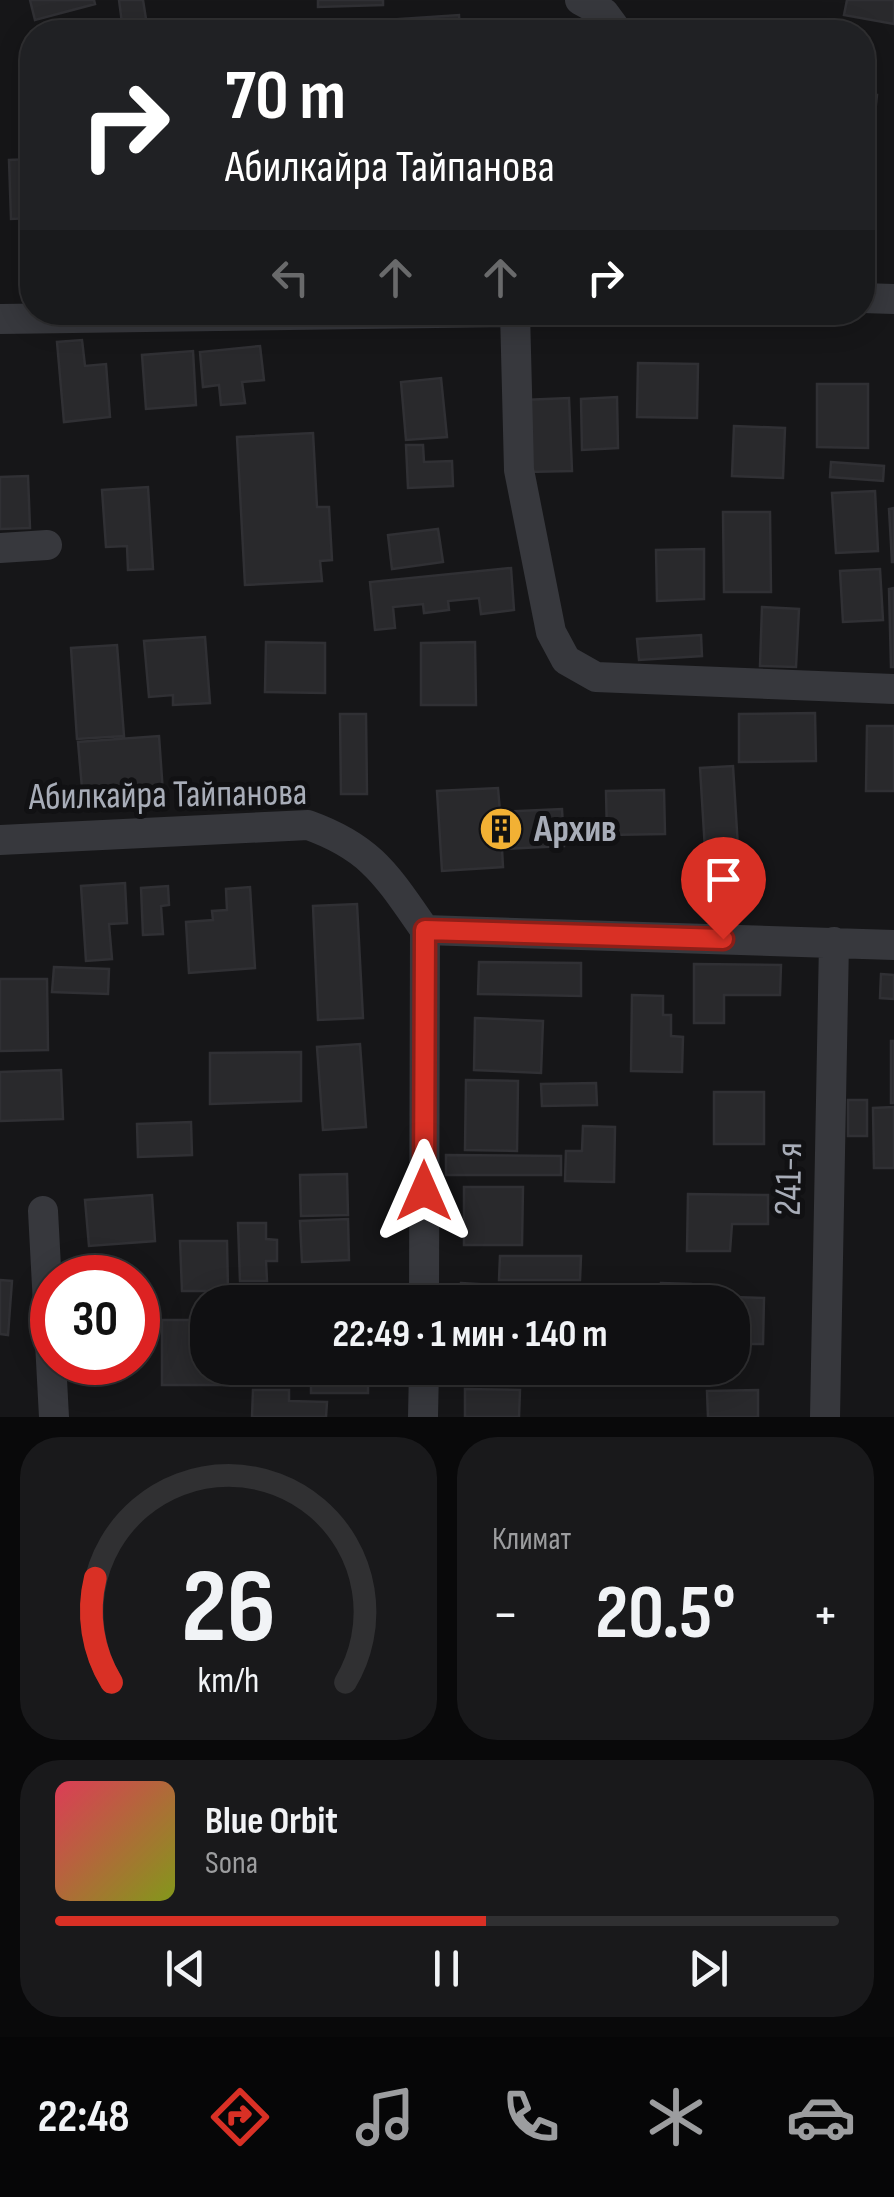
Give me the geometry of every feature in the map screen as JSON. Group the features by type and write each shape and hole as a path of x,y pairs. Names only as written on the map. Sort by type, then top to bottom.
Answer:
{"street":[{"path":"580,0 604,12 610,20"},
{"path":"513,325 519,470 551,632 566,660 596,677 894,688"},
{"path":"0,548 47,544"},
{"name":"Абилкайра Тайпанова","path":"0,840 308,825 350,840 385,874 425,930"},
{"path":"424,1285 425,930 894,945"},
{"name":"241-я","path":"824,1417 834,942"},
{"path":"43,1210 54,1417"},
{"path":"424,1385 424,1417"}],"building":[{"path":"30,0 94,0 95,4 35,20"},
{"path":"119,0 143,0 146,19 122,20"},
{"path":"318,0 383,0 383,5 318,7"},
{"path":"847,0 894,0 894,24 844,15"},
{"path":"459,15 459,20 386,20"},
{"path":"9,160 20,160 20,219 11,219"},
{"path":"82,340 85,366 106,364 110,417 64,422 57,342"},
{"path":"260,346 264,380 242,382 245,403 221,405 219,385 203,387 200,352"},
{"path":"193,351 196,405 146,409 142,355"},
{"path":"638,363 698,364 697,418 637,417"},
{"path":"441,378 447,437 406,440 401,382"},
{"path":"817,384 868,384 868,448 817,447"},
{"path":"617,397 618,448 582,450 581,399"},
{"path":"569,398 572,471 526,472 523,400"},
{"path":"734,426 785,428 783,478 732,476"},
{"path":"313,433 317,507 329,507 332,560 320,561 322,581 245,585 237,437"},
{"path":"406,445 423,445 424,462 452,461 453,486 408,488"},
{"path":"831,462 884,466 883,481 830,477"},
{"path":"28,476 30,528 0,529 0,477"},
{"path":"148,487 153,569 128,570 127,546 106,547 102,490"},
{"path":"875,491 878,551 836,553 832,493"},
{"path":"894,508 894,562 892,562 889,509"},
{"path":"723,512 770,512 771,592 724,592"},
{"path":"438,529 443,562 392,569 388,535"},
{"path":"704,549 704,599 657,601 656,550"},
{"path":"511,568 514,610 481,614 479,598 448,601 449,610 424,613 423,604 393,607 395,628 375,630 370,582"},
{"path":"880,569 883,620 843,622 840,571"},
{"path":"894,588 894,667 891,667 889,589"},
{"path":"762,607 799,609 796,667 760,666"},
{"path":"701,635 702,656 639,660 637,639"},
{"path":"205,637 210,703 173,705 173,695 149,697 144,641"},
{"path":"266,642 325,643 325,693 265,692"},
{"path":"475,642 476,705 421,705 421,643"},
{"path":"117,645 124,736 77,739 71,648"},
{"path":"815,713 816,761 739,762 739,714"},
{"path":"340,714 366,714 367,794 341,794"},
{"path":"867,726 894,726 894,791 866,791"},
{"path":"159,736 163,793 83,800 78,742"},
{"path":"733,766 739,864 706,866 700,768"},
{"name":"Архив","path":"498,788 500,812 562,809 564,846 502,849 503,867 442,871 437,791"},
{"path":"664,790 665,834 607,835 606,791"},
{"path":"125,883 127,923 109,924 112,959 86,961 81,886"},
{"path":"168,886 169,905 161,906 163,934 143,935 141,888"},
{"path":"250,887 255,968 189,973 186,922 213,920 212,911 227,910 226,889"},
{"path":"357,904 363,1018 318,1020 313,906"},
{"path":"479,962 581,963 581,996 478,994"},
{"path":"694,964 781,965 780,995 724,995 724,1023 694,1023"},
{"path":"54,967 109,969 108,994 52,992"},
{"path":"881,974 894,975 894,999 880,998"},
{"path":"0,979 47,979 48,1050 0,1051"},
{"path":"632,995 663,996 663,1015 671,1015 671,1036 683,1037 682,1072 631,1071"},
{"path":"475,1018 543,1021 541,1073 474,1070"},
{"path":"894,1041 894,1103 891,1103"},
{"path":"360,1044 366,1127 323,1130 317,1047"},
{"path":"301,1052 301,1101 210,1104 210,1053"},
{"path":"61,1070 63,1119 0,1121 0,1072"},
{"path":"466,1080 518,1081 517,1151 465,1150"},
{"path":"596,1083 597,1105 542,1106 541,1084"},
{"path":"714,1092 764,1092 764,1144 714,1144"},
{"path":"848,1100 867,1100 867,1136 848,1136"},
{"path":"894,1107 894,1168 874,1168 873,1108"},
{"path":"191,1122 192,1155 138,1157 137,1124"},
{"path":"583,1126 615,1127 614,1182 565,1181 566,1151 582,1151"},
{"path":"446,1155 561,1156 561,1175 446,1175"},
{"path":"347,1174 348,1215 301,1216 300,1175"},
{"path":"464,1187 523,1187 522,1245 464,1245"},
{"path":"688,1194 768,1195 768,1224 732,1224 730,1251 687,1251"},
{"path":"152,1195 155,1241 89,1246 85,1200"},
{"path":"348,1219 349,1260 302,1262 300,1221"},
{"path":"238,1223 266,1223 266,1239 277,1240 277,1261 266,1261 267,1281 240,1281"},
{"path":"180,1241 227,1241 228,1285 190,1285 190,1291 182,1291"},
{"path":"500,1256 581,1256 580,1280 499,1280"},
{"path":"0,1280 12,1281 8,1335 0,1334"},
{"path":"750,1298 764,1298 763,1344 750,1344"},
{"path":"162,1320 190,1320 190,1385 162,1385"},
{"path":"311,1385 368,1385 368,1393 311,1393"},
{"path":"465,1389 520,1390 519,1417 465,1417"},
{"path":"253,1390 289,1390 289,1401 327,1402 326,1417 252,1417"},
{"path":"758,1390 758,1417 708,1417 707,1391"}],"place":[{"name":"Архив","path":"501,829"}],"route":[{"path":"424,1191 425,930 723,939"}]}
